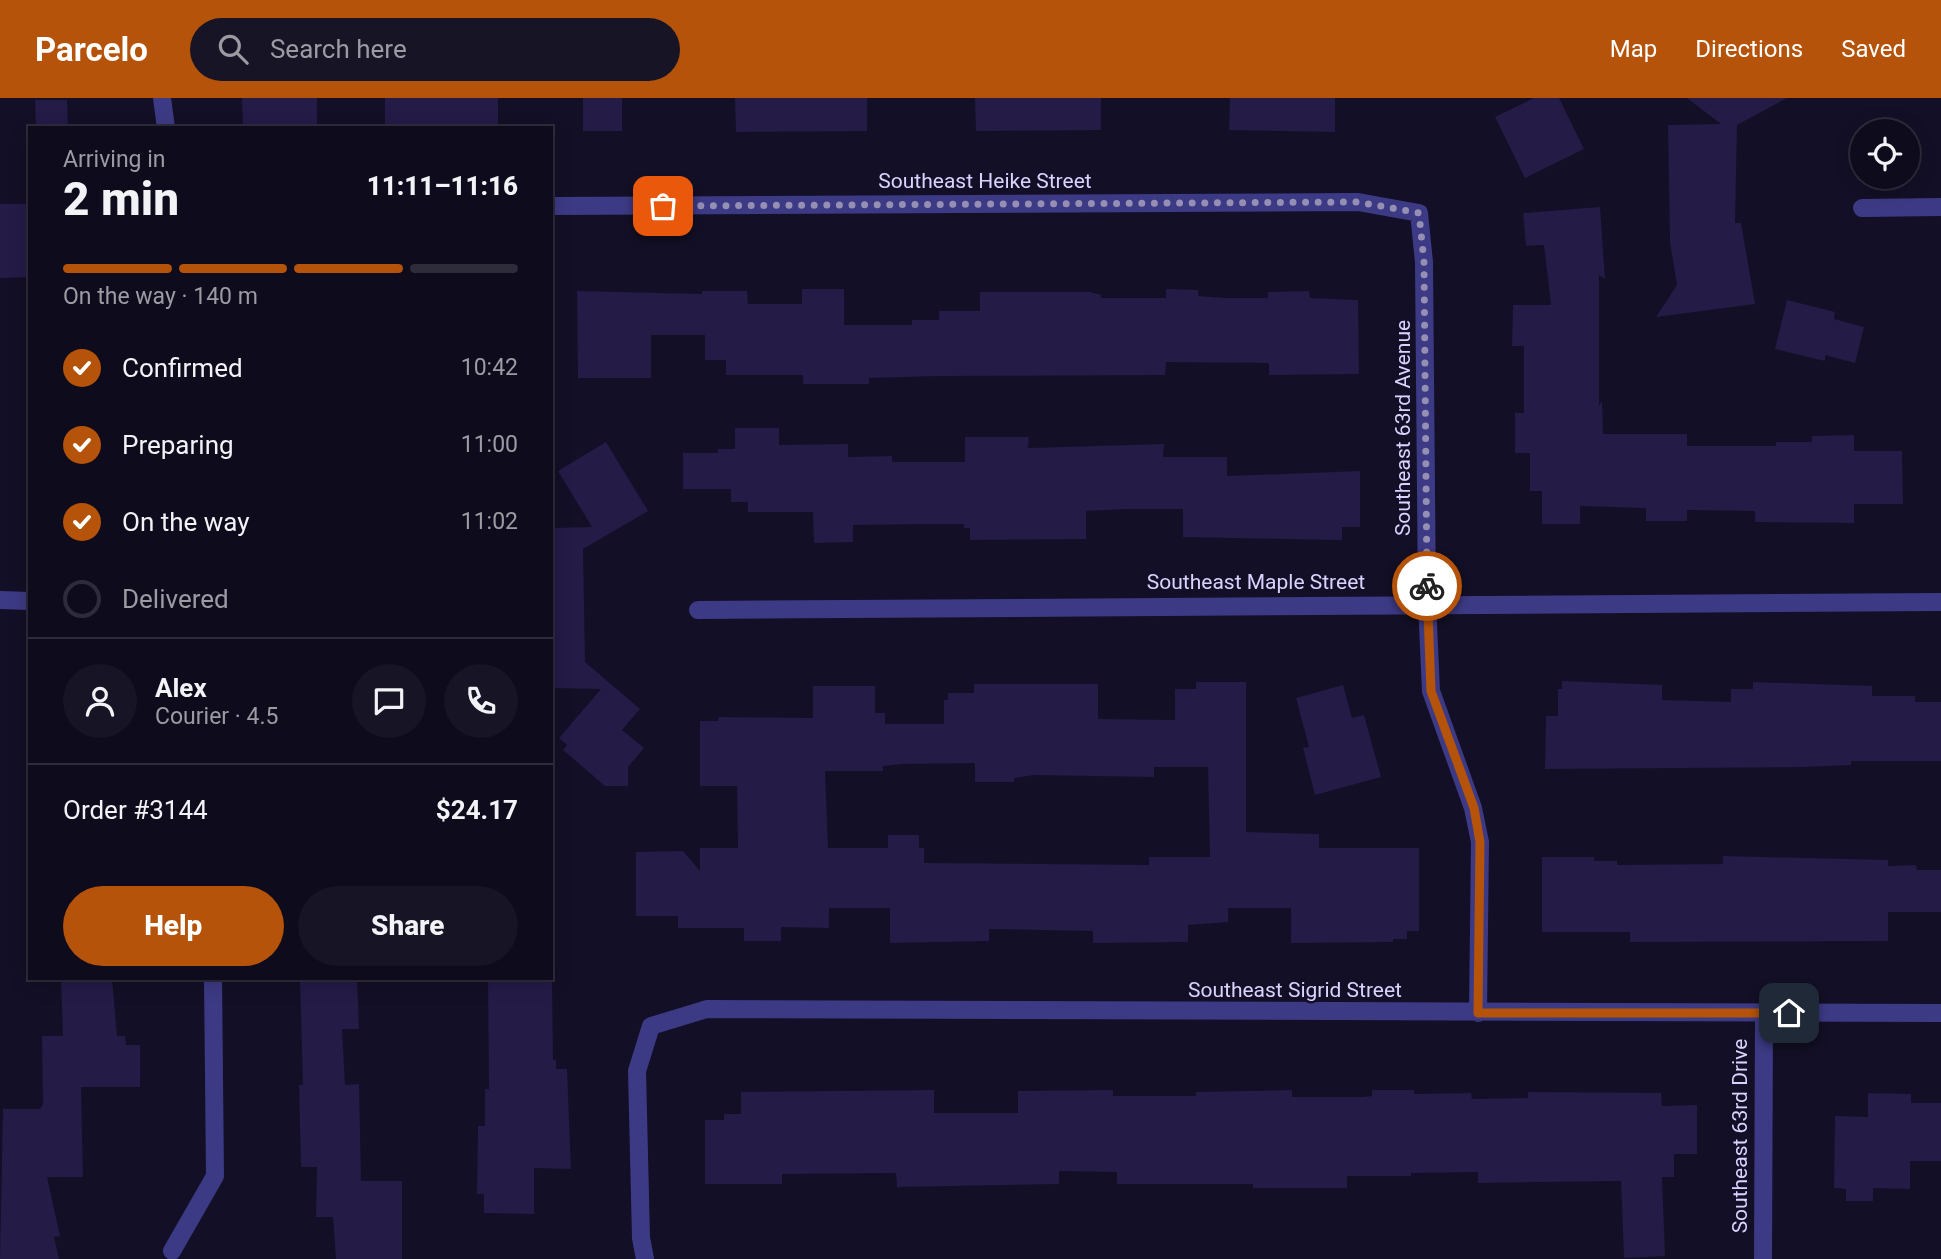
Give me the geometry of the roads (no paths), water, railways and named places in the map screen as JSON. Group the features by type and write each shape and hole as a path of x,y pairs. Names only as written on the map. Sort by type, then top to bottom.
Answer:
{"street":[{"path":"162,98 166,126"},
{"name":"Southeast Heike Street","path":"553,206 1358,202 1419,213"},
{"path":"1862,208 1941,207"},
{"name":"Southeast 63rd Avenue","path":"1419,213 1424,262 1427,604 1431,691 1474,808 1480,842 1478,1013"},
{"path":"0,600 28,600"},
{"name":"Southeast Maple Street","path":"698,610 1941,601"},
{"path":"172,1251 215,1176 214,980"},
{"name":"Southeast Sigrid Street","path":"645,1259 641,1238 637,1071 650,1026 707,1009 1941,1013"},
{"name":"Southeast 63rd Drive","path":"1763,1259 1764,1013"}]}
